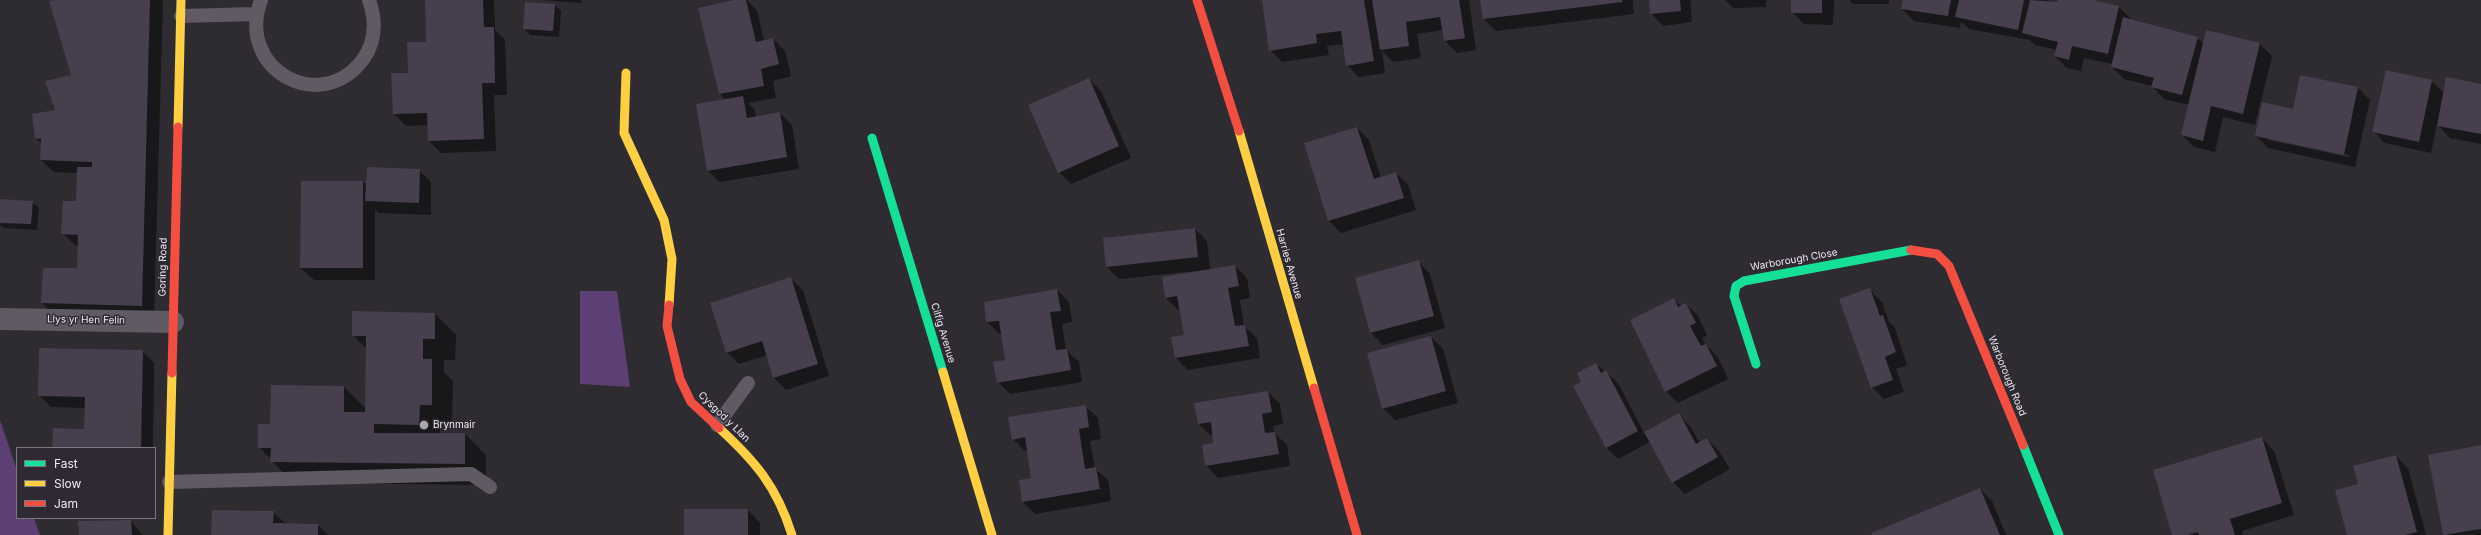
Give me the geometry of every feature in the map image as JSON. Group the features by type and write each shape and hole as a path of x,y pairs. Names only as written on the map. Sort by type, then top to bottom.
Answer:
{"street":[{"name":"Goring Road","path":"168,535 181,0"},
{"name":"Harries Avenue","path":"1196,0 1234,115 1357,535"},
{"name":"Cysgod y Llan","path":"626,73 624,133 664,220 672,259 667,326 680,379 691,402 743,450 770,482 786,515 792,535"},
{"name":"Cilfig Avenue","path":"872,138 992,535"},
{"name":"Warborough Close","path":"1756,364 1734,296 1736,286 1744,281 1914,250"},
{"name":"Warborough Road","path":"1914,250 1934,251 1949,264 2059,535"},
{"name":"Llys yr Hen Felin","path":"0,319 173,322"}],"lane":[{"path":"261,0 256,14 257,39 261,51 271,66 286,78 304,84 323,84 341,78 357,68 368,52 374,34 374,14 369,0"},
{"path":"181,16 256,14"},
{"path":"717,425 748,383"},
{"path":"169,482 471,474 490,487"}],"shaded area":[{"path":"580,291 617,291 630,387 580,384"},
{"path":"0,420 16,467 16,519 34,519 40,535 0,535"}],"building":[{"path":"150,0 142,306 41,303 43,268 77,268 78,235 61,234 63,201 76,201 77,167 92,167 92,162 40,160 41,139 35,138 32,114 55,110 45,81 71,75 49,1"},
{"path":"425,0 483,0 484,27 494,27 495,83 482,83 484,139 428,141 427,113 393,114 391,73 408,73 407,42 426,42"},
{"path":"734,0 746,0 756,42 773,38 779,64 761,69 764,86 719,94 698,8"},
{"path":"1262,0 1364,0 1374,61 1346,66 1341,31 1316,34 1317,43 1269,51"},
{"path":"1372,0 1459,0 1465,38 1444,41 1440,17 1406,22 1409,46 1380,50"},
{"path":"1480,0 1622,0 1623,2 1483,19"},
{"path":"1649,0 1680,0 1681,11 1650,14"},
{"path":"1791,0 1822,0 1822,13 1791,13"},
{"path":"1903,0 1951,0 1948,16 1901,9"},
{"path":"1959,0 2024,0 2018,30 1955,17"},
{"path":"2030,0 2057,2 2058,0 2093,0 2119,6 2108,54 2072,46 2069,60 2054,56 2058,42 2022,33"},
{"path":"525,2 555,4 553,31 523,29"},
{"path":"2123,17 2198,37 2182,95 2151,87 2154,78 2111,67"},
{"path":"2206,30 2260,43 2243,114 2211,106 2203,141 2181,135"},
{"path":"2386,70 2432,80 2419,142 2372,132"},
{"path":"2300,75 2358,87 2344,155 2255,136 2262,102 2293,109"},
{"path":"2446,77 2481,84 2481,134 2437,126"},
{"path":"1089,78 1119,146 1058,173 1028,105"},
{"path":"743,96 747,118 780,112 787,157 707,171 696,104"},
{"path":"1357,127 1374,179 1396,172 1404,198 1328,221 1304,143"},
{"path":"367,167 420,169 419,203 365,201"},
{"path":"301,181 363,181 363,268 300,268"},
{"path":"0,199 33,201 31,224 0,223"},
{"path":"1195,228 1198,257 1106,267 1103,238"},
{"path":"1419,260 1434,316 1370,333 1355,278"},
{"path":"1235,265 1239,286 1228,288 1235,326 1245,325 1249,346 1175,358 1171,337 1184,335 1177,296 1165,298 1162,277"},
{"path":"791,277 818,364 773,378 762,341 726,353 710,303"},
{"path":"1870,288 1880,316 1883,315 1896,352 1885,357 1893,380 1871,388 1839,299"},
{"path":"1057,289 1061,311 1050,312 1056,350 1067,349 1071,370 997,383 993,362 1005,360 999,321 986,322 984,302"},
{"path":"1674,298 1678,307 1686,303 1696,323 1690,326 1701,346 1706,344 1717,366 1665,392 1630,320"},
{"path":"352,311 435,313 435,339 423,339 423,359 432,359 432,405 420,405 419,425 374,424 374,433 465,433 465,464 270,462 271,448 258,448 258,424 270,424 271,385 344,386 344,412 365,412 366,336 352,336"},
{"path":"1431,336 1446,391 1382,409 1367,353"},
{"path":"39,348 143,350 141,447 52,447 53,428 84,429 85,397 38,396"},
{"path":"1596,363 1601,373 1606,370 1638,431 1606,448 1573,386 1581,382 1577,373"},
{"path":"1268,391 1272,412 1262,414 1265,433 1275,432 1279,454 1205,466 1202,445 1213,443 1211,422 1198,424 1194,403"},
{"path":"1086,405 1089,427 1079,429 1085,469 1096,467 1100,489 1022,502 1019,480 1031,478 1025,437 1012,440 1008,417"},
{"path":"1679,413 1696,444 1707,438 1718,457 1672,483 1644,432"},
{"path":"2262,437 2282,503 2230,519 2235,535 2199,535 2198,532 2187,535 2172,535 2153,470"},
{"path":"2481,445 2481,529 2443,535 2428,455"},
{"path":"2396,455 2417,532 2405,535 2347,535 2335,490 2358,484 2353,466"},
{"path":"1980,488 2000,535 1872,535 1871,533"},
{"path":"684,509 748,509 748,535 684,535"},
{"path":"212,510 274,511 273,523 318,524 318,535 211,535"},
{"path":"131,520 132,535 79,535 78,521"}],"traffic: fast":[{"path":"872,138 943,372"},
{"path":"1756,364 1734,296 1736,286 1744,281 1911,250"},
{"path":"2023,445 2059,535"}],"traffic: slow":[{"path":"178,127 181,0"},
{"path":"626,73 624,133 664,220 672,259 669,305"},
{"path":"1239,131 1314,388"},
{"path":"943,372 992,535"},
{"path":"168,535 172,373"},
{"path":"719,428 744,452 764,476 779,503 792,535"}],"traffic: jam":[{"path":"1197,0 1239,131"},
{"path":"172,373 178,127"},
{"path":"1911,250 1937,254 1949,266 2023,445"},
{"path":"669,305 667,326 680,379 691,402 719,428"},
{"path":"1314,388 1357,535"}],"place":[{"name":"Brynmair","path":"424,425"}]}
